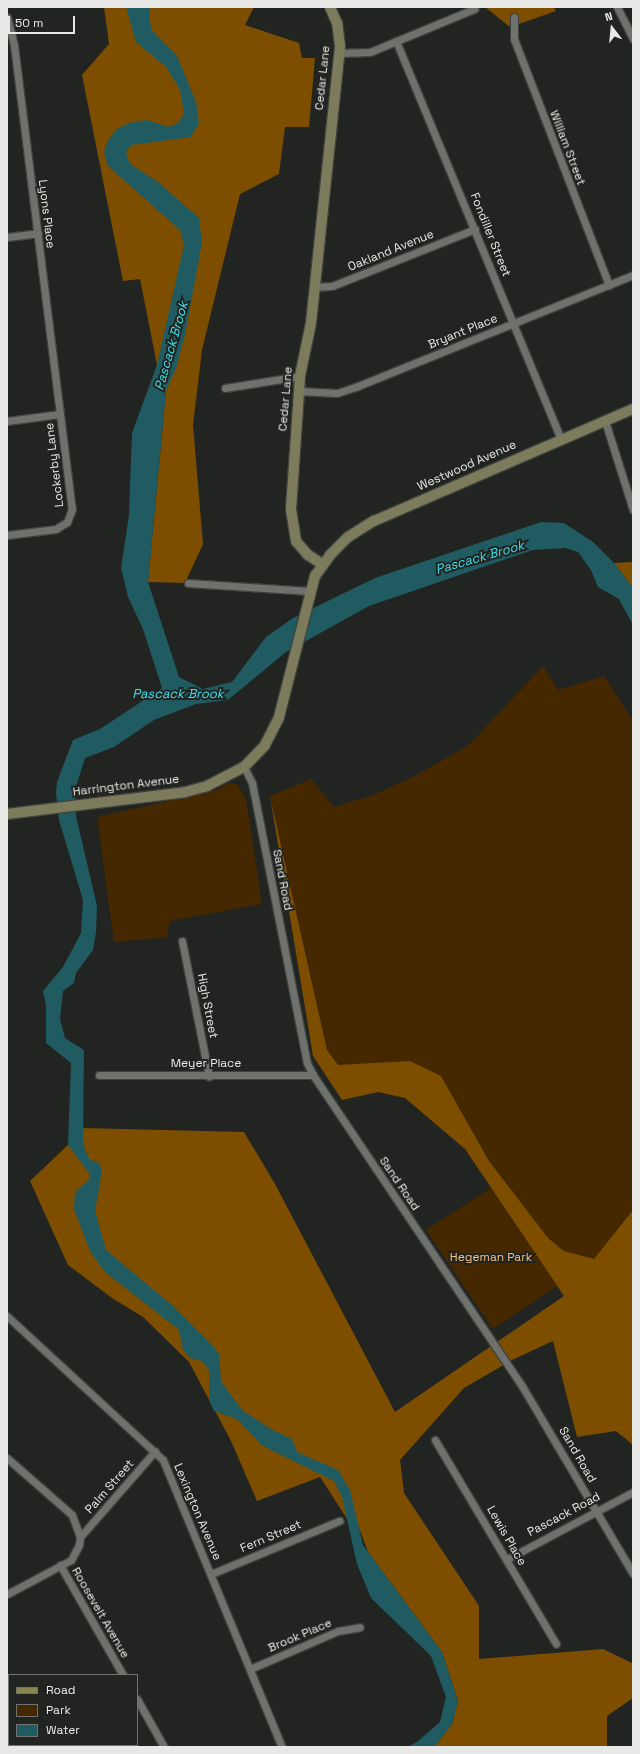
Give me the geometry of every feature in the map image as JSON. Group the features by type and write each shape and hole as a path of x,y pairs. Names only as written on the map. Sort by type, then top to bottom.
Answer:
{"street":[{"name":"Cedar Lane","path":"322,564 308,555 296,541 291,519 300,376 311,323 339,53 339,29 330,7"},
{"path":"617,7 633,39"},
{"path":"339,53 359,54 396,41 474,9"},
{"name":"Lyons Place","path":"7,16 14,45 60,414"},
{"name":"William Street","path":"514,18 514,39 609,284"},
{"name":"Fondiller Street","path":"396,41 515,323 561,439"},
{"name":"Oakland Avenue","path":"314,287 332,286 475,229"},
{"path":"7,237 38,233"},
{"name":"Bryant Place","path":"299,391 336,393 351,388 633,275"},
{"path":"225,388 300,376"},
{"name":"Westwood Avenue","path":"322,564 358,529 561,439 633,409"},
{"path":"7,421 60,414"},
{"name":"Lockerby Lane","path":"7,535 56,529 62,527 71,516 72,509 60,414"},
{"path":"605,421 633,510"},
{"path":"244,767 256,757 272,734 283,707 310,591 322,564"},
{"path":"188,583 310,591"},
{"name":"Harrington Avenue","path":"7,814 196,789 225,778 244,767"},
{"name":"Sand Road","path":"244,767 252,783 308,1063 312,1075 518,1379 633,1574"},
{"name":"High Street","path":"182,941 209,1076"},
{"name":"Meyer Place","path":"99,1075 312,1075"},
{"name":"Lexington Avenue","path":"7,1316 156,1451 169,1470 282,1747"},
{"name":"Lewis Place","path":"436,1440 556,1644"},
{"name":"Palm Street","path":"80,1536 156,1451"},
{"path":"7,1458 72,1515 80,1536"},
{"name":"Pascack Road","path":"507,1559 596,1510 633,1492"},
{"name":"Fern Street","path":"211,1574 339,1521"},
{"name":"Roosevelt Avenue","path":"80,1536 76,1553 60,1566 122,1674"},
{"path":"7,1594 60,1566"},
{"name":"Brook Place","path":"250,1669 338,1631 360,1627"},
{"path":"138,1702 164,1747"}],"green space":[{"path":"543,666 558,690 604,676 633,721 633,1210 594,1260 564,1251 548,1238 489,1161 441,1076 410,1061 338,1066 327,1050 270,796 311,779 334,807 376,794 413,777 469,745"},
{"path":"228,783 237,784 246,799 262,904 170,921 167,937 114,942 97,817 217,790"},
{"name":"Hegeman Park","path":"491,1188 557,1286 493,1329 426,1230"}],"shaded area":[{"path":"104,7 254,7 245,25 299,43 302,58 315,58 309,127 285,127 279,174 240,194 202,350 193,425 203,544 185,583 148,582 166,391 157,365 140,279 123,281 82,75 109,44"},
{"path":"485,7 554,7 556,11 510,27"},
{"path":"633,562 633,588 614,563"},
{"path":"270,796 327,1050 338,1065 410,1061 441,1076 489,1161 548,1238 564,1251 594,1259 633,1210 633,1445 616,1431 577,1437 553,1341 512,1360 464,1388 400,1460 404,1493 479,1606 479,1659 603,1649 632,1663 633,1698 607,1716 607,1747 434,1747 452,1724 458,1701 442,1652 368,1552 355,1517 353,1528 320,1477 257,1501 231,1441 189,1362 143,1317 112,1298 68,1265 30,1181 68,1145 82,1128 244,1132 275,1184 395,1412 564,1296 465,1149 405,1098 378,1092 342,1100 313,1056"}],"water":[{"name":"Pascack Brook","path":"126,7 149,7 151,29 177,56 196,102 199,123 191,137 131,145 126,153 130,164 158,182 199,218 202,242 185,335 176,368 166,391 148,582 179,677 203,689 232,682 266,637 293,618 375,578 541,522 564,523 593,542 614,563 633,588 633,625 619,599 598,587 591,570 578,552 565,548 533,550 369,606 286,652 228,700 196,704 154,720 114,747 85,758 75,790 76,816 97,906 96,932 93,950 76,973 74,983 63,991 60,1019 65,1038 84,1050 83,1143 89,1159 99,1163 102,1171 95,1211 106,1250 173,1306 213,1346 219,1354 221,1381 242,1410 271,1429 292,1439 297,1452 338,1470 350,1490 363,1545 442,1652 458,1701 452,1724 434,1747 407,1747 417,1742 440,1722 446,1697 431,1656 371,1598 357,1564 342,1497 334,1481 263,1446 237,1419 214,1411 209,1400 209,1370 202,1361 190,1358 183,1350 179,1330 105,1272 90,1251 74,1209 75,1192 90,1179 89,1173 68,1145 71,1063 46,1043 46,1006 43,991 63,967 81,933 83,900 59,820 56,793 57,782 73,740 100,729 162,688 143,629 128,597 121,568 129,515 132,433 157,365 184,245 180,230 108,166 104,153 108,140 117,129 129,123 146,120 169,127 178,123 184,114 180,90 166,67 136,42"}]}
